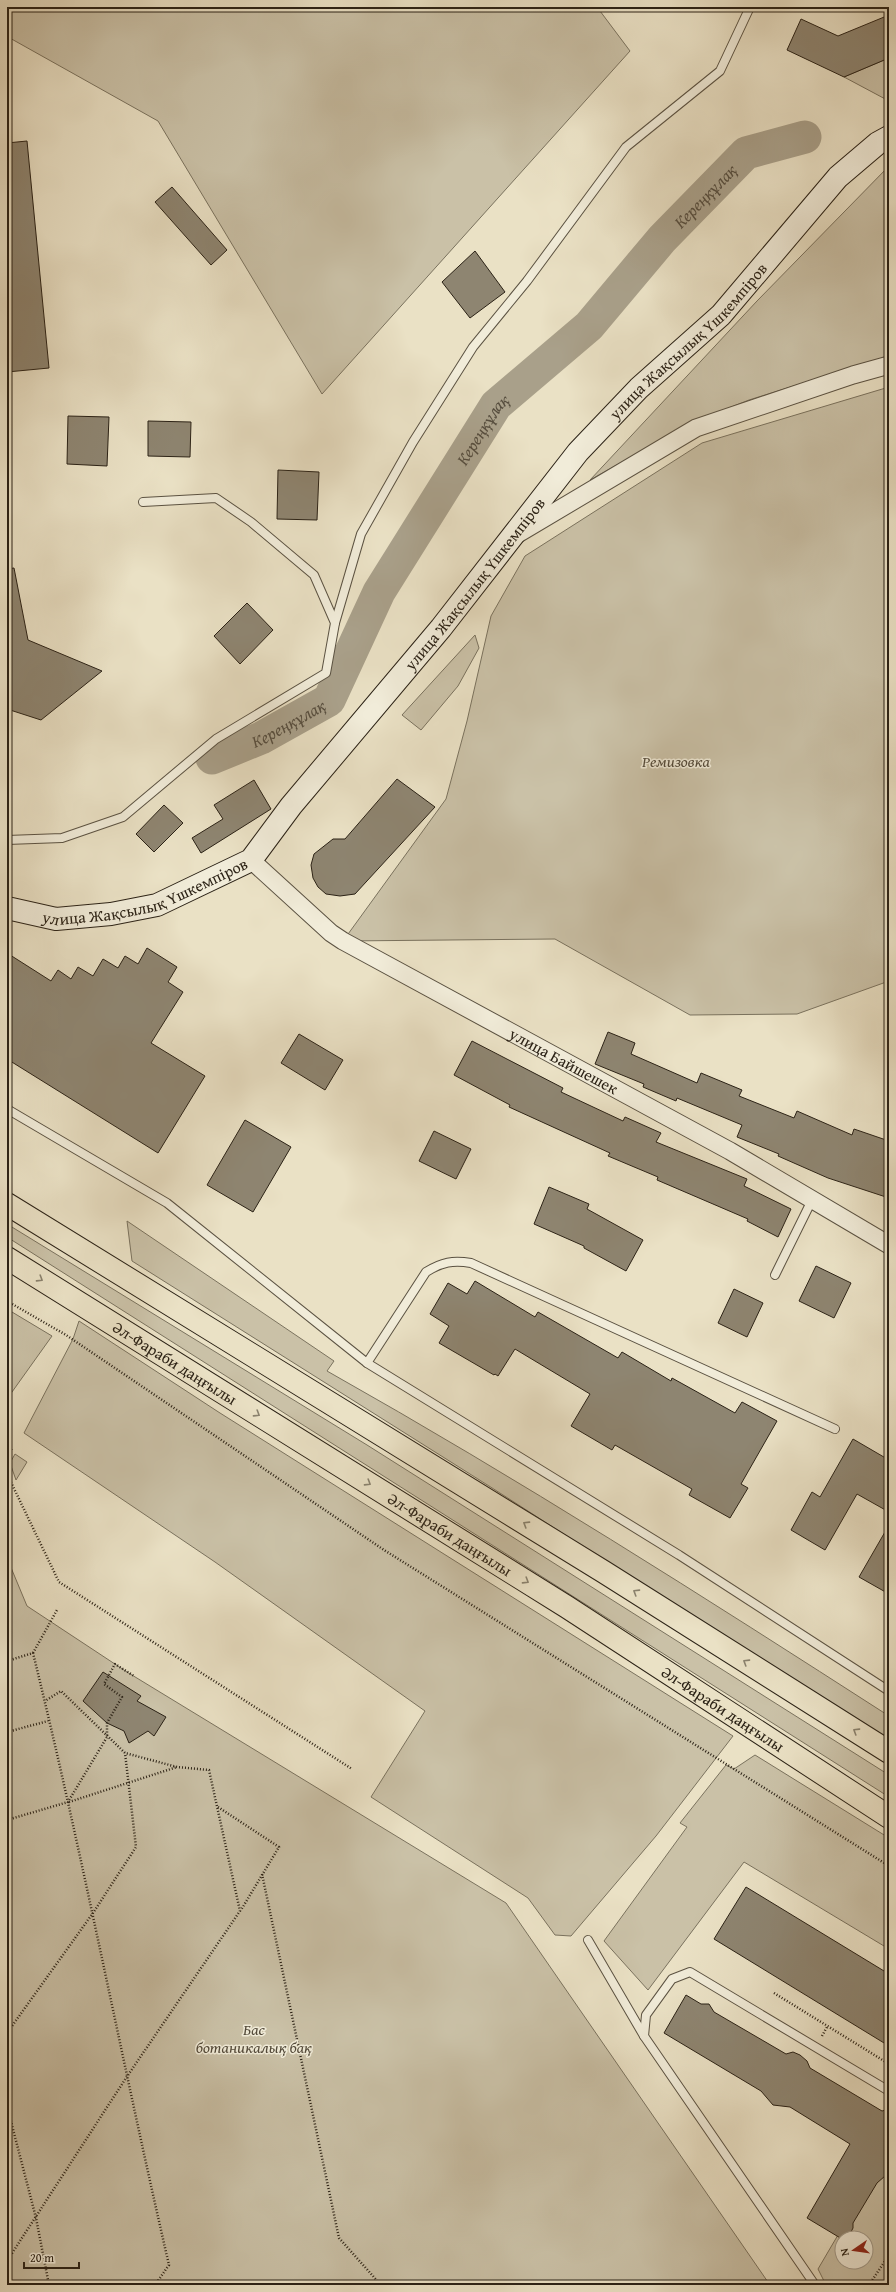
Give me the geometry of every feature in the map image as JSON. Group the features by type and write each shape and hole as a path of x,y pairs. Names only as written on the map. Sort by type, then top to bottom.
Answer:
{"main road":[{"path":"7,1204 597,1567 889,1752"},
{"name":"Әл-Фараби даңғылы","path":"7,1258 567,1607 889,1817"}],"street":[{"name":"улица Жақсылық Үшкемпіров","path":"7,908 56,919 119,913 157,905 251,860 291,806 442,628 589,440 639,388 721,315 838,177 878,143 889,137"},
{"path":"513,537 696,428 853,375 889,365"},
{"name":"улица Байшешек","path":"251,860 332,933 343,941 730,1151 889,1245"}],"lane":[{"path":"7,840 62,838 123,817 216,739 326,673 335,624 361,534 413,442 473,347 527,281 626,147 720,71 750,7"},
{"path":"143,502 216,498 251,522 314,575 335,624"},
{"path":"7,1109 167,1203 367,1362 678,1555 889,1691"},
{"path":"776,1275 812,1200"},
{"path":"367,1362 426,1272 440,1263 456,1260 478,1266 835,1429"},
{"path":"588,1940 644,2036 815,2285"},
{"path":"644,2036 646,2016 672,1979 690,1972 889,2091"}],"path":[{"path":"7,1301 66,1335 384,1550 889,1866"},
{"path":"7,1457 12,1449"},
{"path":"7,1474 59,1582 352,1769"},
{"path":"57,1610 33,1653 93,1913 126,2078 169,2266 155,2285"},
{"path":"7,1661 33,1653"},
{"path":"68,1802 107,1737 106,1723 122,1697 104,1684 106,1679 115,1664 134,1676"},
{"path":"45,1701 61,1691 125,1753 177,1767 209,1770 240,1911"},
{"path":"7,1732 48,1721"},
{"path":"7,2033 93,1913 136,1847 125,1753"},
{"path":"7,1820 177,1767"},
{"path":"7,2261 126,2078 240,1911 279,1847 217,1807"},
{"path":"262,1874 339,2238 381,2285"},
{"path":"774,1992 889,2064"},
{"path":"7,2106 36,2218 49,2285"},
{"path":"869,2285 885,2261 889,2230"}],"green space":[{"path":"7,7 597,7 630,51 322,394 158,121 8,37"},
{"path":"889,58 889,101 844,77"},
{"path":"889,166 889,356 749,400 693,422 590,480 757,301"},
{"name":"Ремизовка","path":"889,387 889,981 797,1014 690,1015 555,939 343,941 446,799 467,721 491,616 525,556 702,443"},
{"path":"475,635 479,648 458,686 421,730 402,715"},
{"path":"127,1221 334,1361 327,1371 470,1454 611,1539 889,1716 889,1743 489,1486 132,1261"},
{"path":"7,1224 367,1445 889,1775 889,1797 7,1237"},
{"path":"7,1309 52,1336 7,1399"},
{"path":"79,1321 220,1413 733,1736 656,1836 571,1936 555,1935 528,1898 371,1797 425,1711 215,1562 24,1433 73,1339"},
{"path":"15,1454 27,1462 16,1480 10,1463"},
{"name":"Бас ботаникалық бақ","path":"7,1558 27,1606 127,1672 506,1903 770,2285 7,2285"},
{"path":"755,1755 889,1838 889,1949 744,1862 648,1990 604,1941 687,1827 680,1823 726,1765 734,1769"},
{"path":"889,2148 889,2283 888,2285 826,2285 818,2269 834,2242 834,2270 874,2270 874,2230 841,2230"}],"building":[{"path":"889,15 889,58 844,77 787,50 801,19 838,36"},
{"path":"27,141 49,368 7,372 7,143"},
{"path":"172,187 227,250 211,265 155,202"},
{"path":"475,251 505,292 470,318 442,282"},
{"path":"68,416 109,417 107,466 67,464"},
{"path":"148,421 191,422 190,457 148,456"},
{"path":"278,470 319,472 317,520 277,519"},
{"path":"14,568 28,640 102,671 41,720 7,709 7,569"},
{"path":"247,603 273,630 240,664 214,636"},
{"path":"397,779 435,807 355,894 340,896 326,894 318,887 313,878 311,865 314,854 333,839 345,839"},
{"path":"254,780 271,809 201,853 192,838 223,819 214,805"},
{"path":"164,805 183,823 154,852 136,834"},
{"path":"147,948 177,967 168,982 183,992 151,1043 205,1076 158,1153 7,1059 7,953 51,981 58,970 71,979 78,967 93,976 103,959 118,968 125,956 138,964"},
{"path":"608,1032 635,1043 631,1054 697,1083 701,1073 742,1090 739,1096 794,1118 797,1111 852,1135 854,1129 889,1141 889,1198 828,1178 778,1156 779,1154 737,1137 742,1125 677,1098 676,1101 643,1087 644,1084 595,1064"},
{"path":"299,1034 343,1060 325,1090 281,1063"},
{"path":"472,1041 563,1088 561,1092 623,1121 625,1117 661,1133 656,1142 747,1179 744,1186 791,1209 778,1237 747,1221 748,1219 657,1180 658,1177 608,1156 610,1153 509,1107 510,1105 454,1075"},
{"path":"245,1120 291,1147 253,1212 207,1185"},
{"path":"434,1131 471,1149 456,1179 419,1161"},
{"path":"549,1187 589,1204 587,1209 643,1240 626,1271 584,1248 584,1246 534,1224"},
{"path":"816,1266 851,1283 834,1318 799,1301"},
{"path":"475,1281 535,1317 538,1312 618,1358 622,1352 671,1381 672,1378 735,1413 742,1402 777,1421 741,1484 748,1488 730,1518 689,1495 692,1489 615,1445 612,1450 571,1426 590,1394 515,1349 498,1376 439,1343 449,1326 430,1314 448,1283 467,1294"},
{"path":"734,1289 763,1303 747,1337 718,1323"},
{"path":"853,1439 889,1460 889,1512 857,1494 825,1550 791,1530 812,1492 820,1497"},
{"path":"889,1525 889,1594 859,1577"},
{"path":"103,1672 141,1696 137,1701 166,1717 154,1736 148,1731 129,1743 124,1731 107,1723 83,1701"},
{"path":"746,1887 889,1974 889,2046 714,1939"},
{"path":"686,1995 701,2004 709,2004 714,2012 786,2054 793,2052 800,2055 807,2061 810,2068 882,2111 889,2109 889,2163 885,2176 877,2183 853,2223 852,2230 834,2230 834,2234 807,2218 850,2144 790,2107 773,2105 761,2091 664,2033"}],"waterway":[{"name":"Кереңқұлақ","path":"212,758 261,738 329,700 379,592 496,405 589,326 662,239 746,153 805,137"}]}
